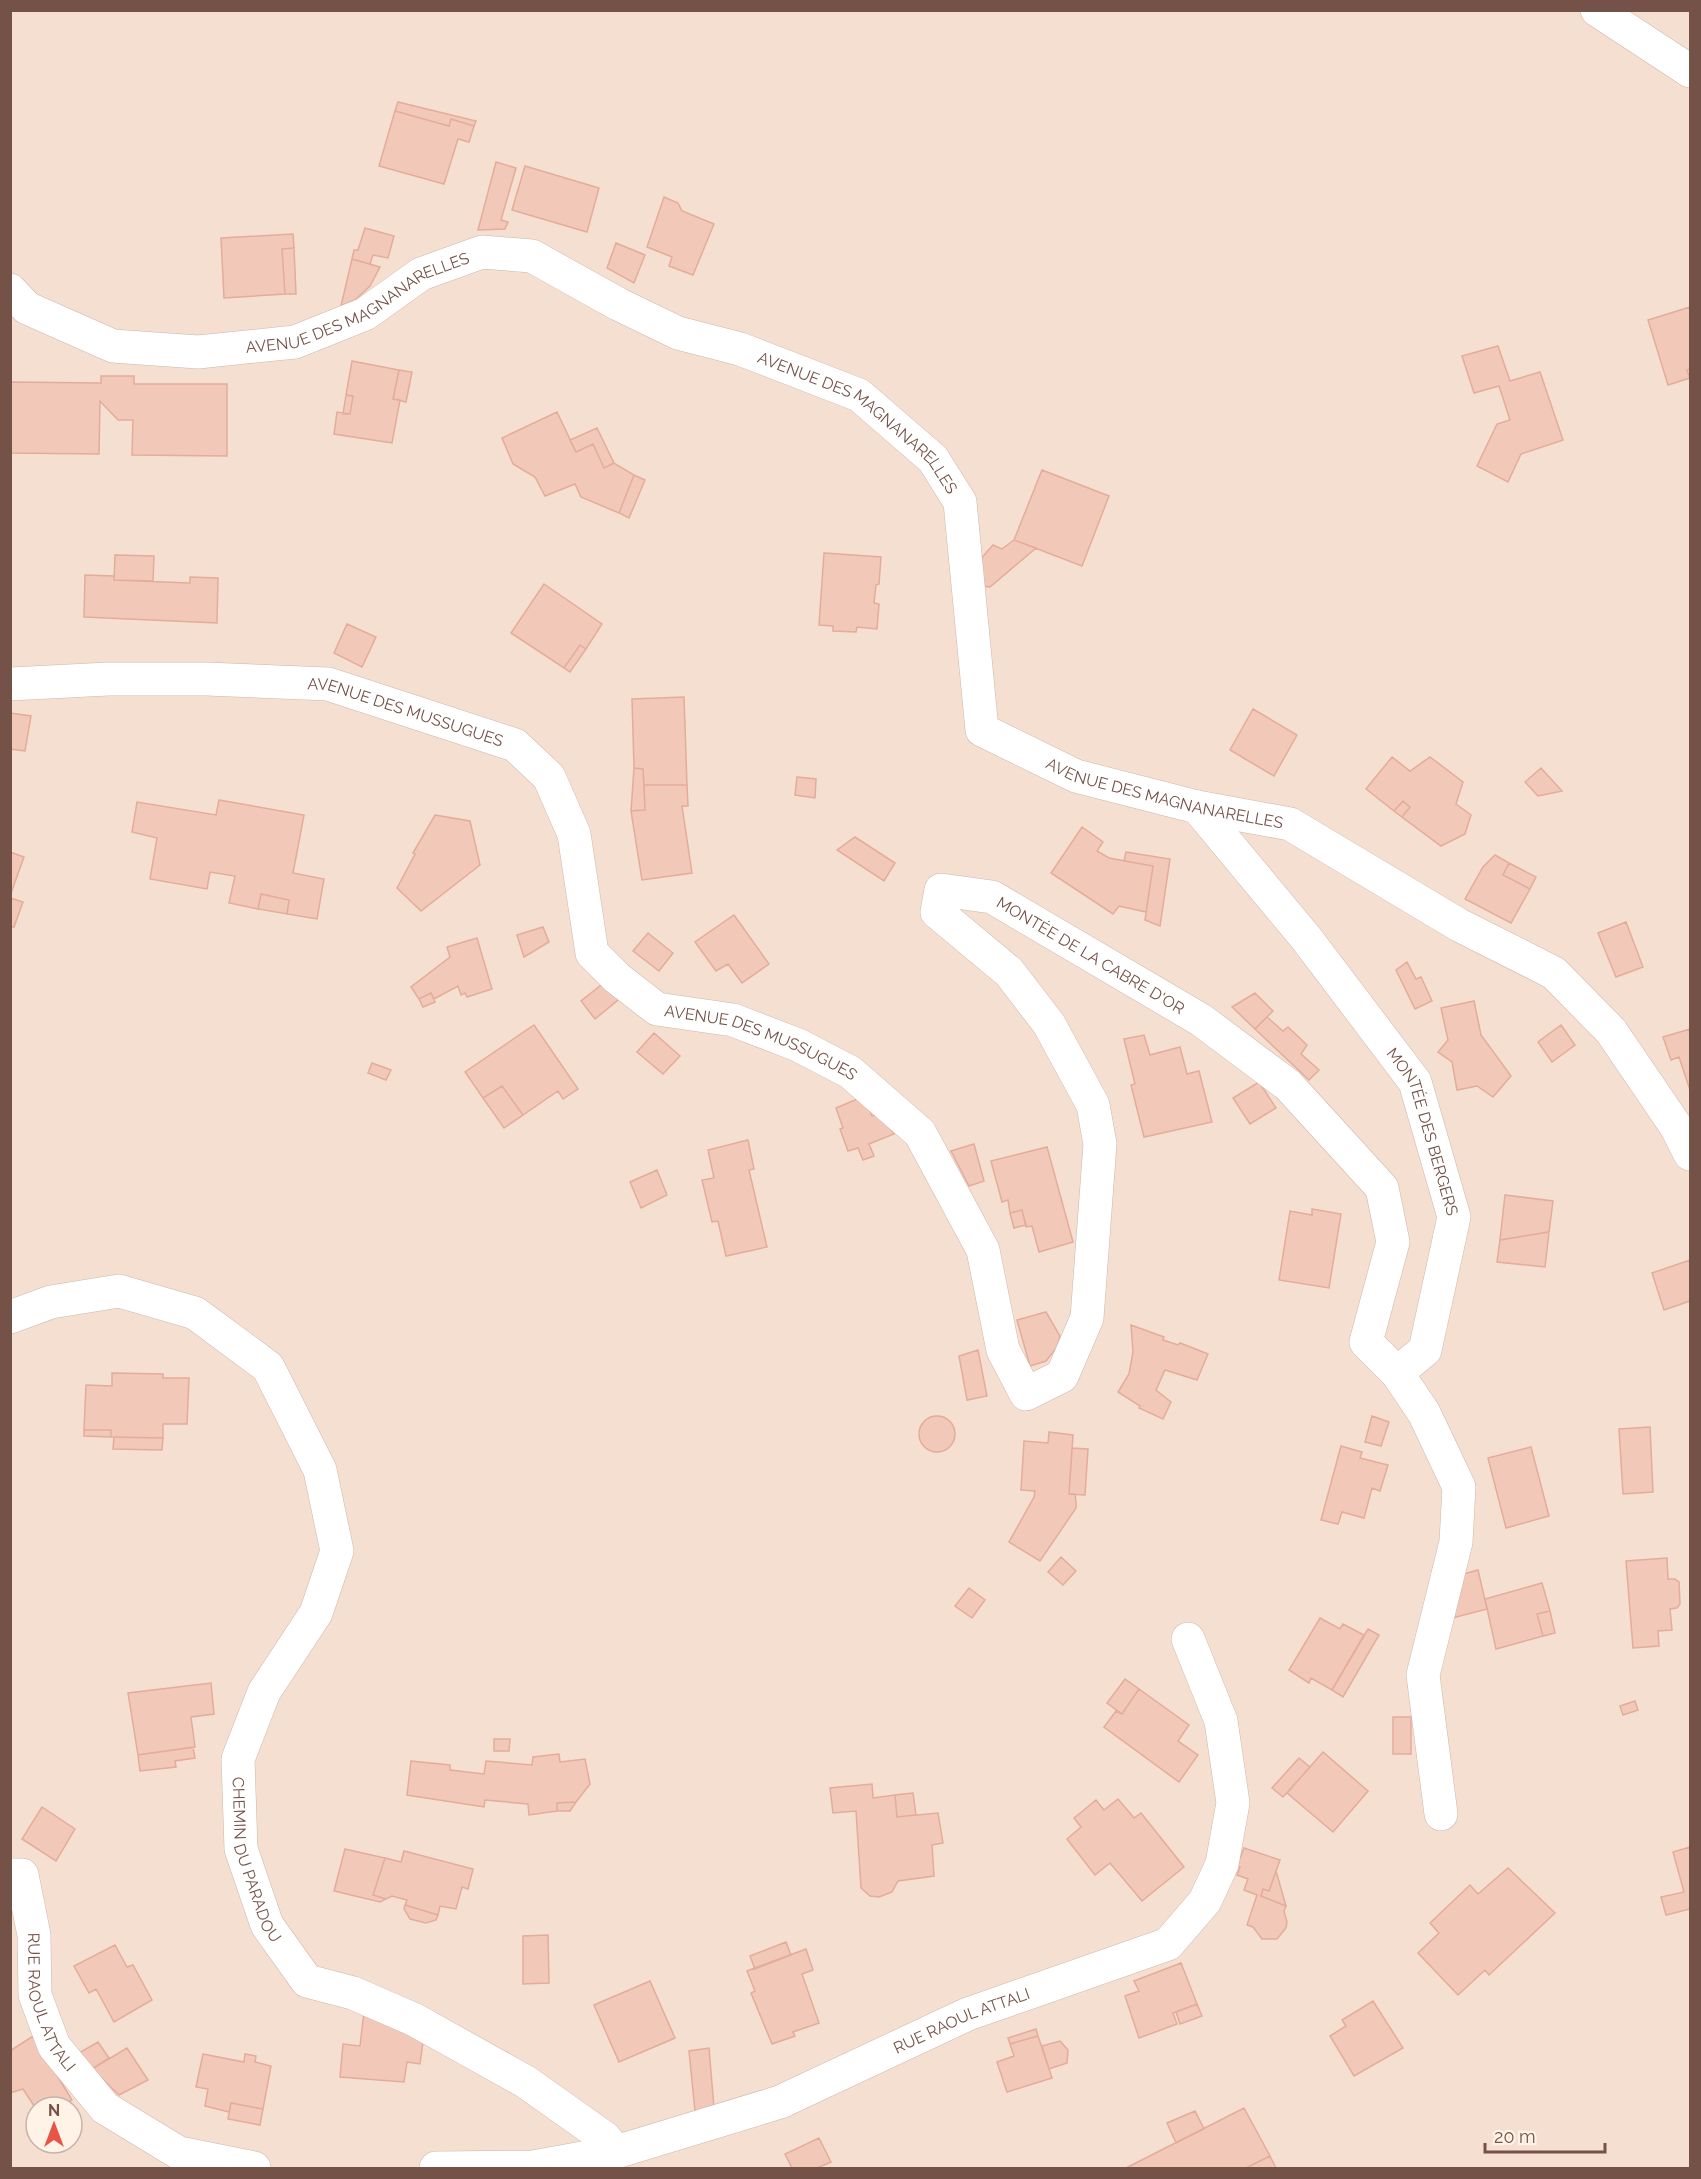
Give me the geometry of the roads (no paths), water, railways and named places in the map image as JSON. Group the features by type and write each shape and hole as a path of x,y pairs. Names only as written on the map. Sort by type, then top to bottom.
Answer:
{"street":[{"path":"1597,10 1690,71"},
{"name":"AVENUE DES MAGNANARELLES","path":"10,290 27,308 113,346 198,352 295,342 365,314 421,274 482,252 532,256 618,304 678,333 740,349 859,395 933,459 960,502 982,730 1076,776 1197,807 1290,824 1459,925 1554,973 1611,1031 1677,1128 1690,1154"},
{"name":"AVENUE DES MUSSUGUES","path":"10,684 108,679 207,679 328,684 515,745 549,777 570,824 574,834 592,953 617,978 657,1009 734,1020 798,1045 850,1072 920,1133 983,1250 1003,1350 1026,1394"},
{"name":"MONTÉE DES BERGERS","path":"1197,807 1305,938 1415,1082 1454,1217 1425,1350 1397,1373"},
{"name":"MONTÉE DE LA CABRE D'OR","path":"1026,1394 1062,1376 1087,1318 1100,1144 1092,1105 1049,1024 1009,972 937,912 941,890 992,897 1201,1020 1288,1085 1382,1188 1393,1242 1366,1342 1397,1373"},
{"name":"CHEMIN DU PARADOU","path":"10,1317 51,1302 119,1291 195,1313 268,1367 320,1470 336,1551 316,1613 264,1692 237,1759 241,1849 267,1925 307,1981 352,1994 415,2019 526,2082 605,2138 615,2152"},
{"path":"1397,1373 1424,1413 1459,1487 1456,1542 1424,1675 1441,1814"},
{"name":"RUE RAOUL ATTALI","path":"436,2169 532,2167 615,2152 780,2102 968,2014 1168,1944 1205,1901 1222,1864 1233,1803 1221,1721 1188,1639"},
{"name":"RUE RAOUL ATTALI","path":"10,1875 22,1875 34,1935 35,1995 54,2046 105,2108 179,2153 254,2169"}]}
